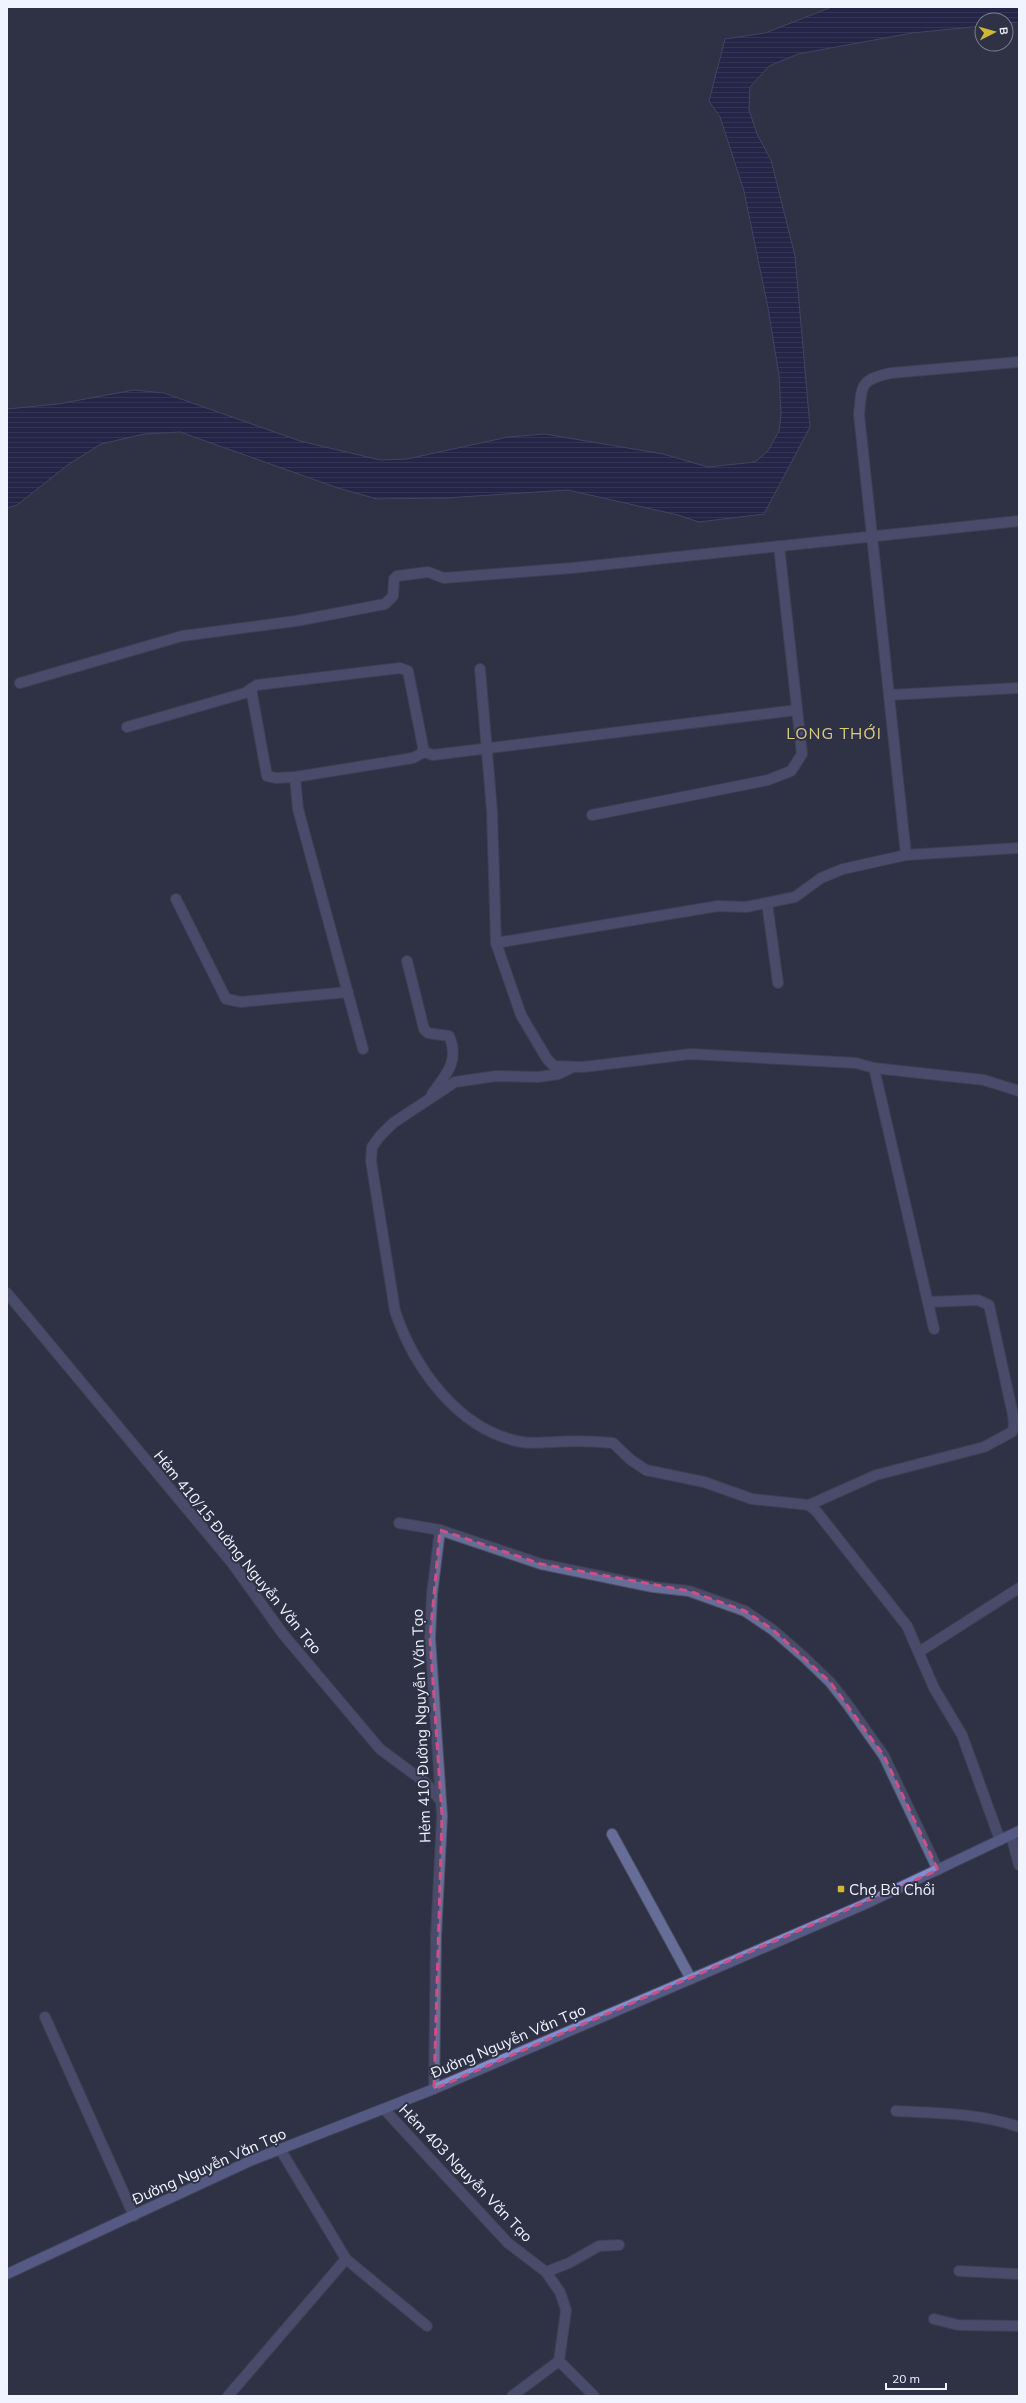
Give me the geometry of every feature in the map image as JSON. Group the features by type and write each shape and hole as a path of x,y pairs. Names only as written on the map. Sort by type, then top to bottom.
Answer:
{"main road":[{"name":"Đường Nguyễn Văn Tạo","path":"7,2274 250,2161 434,2089 864,1905 1015,1833"}],"street":[{"path":"906,855 859,414 862,388 871,378 891,373 1019,362"},
{"path":"20,683 182,636 296,621 385,604 393,596 394,579 397,576 428,572 444,578 520,572 1019,521"},
{"path":"592,815 768,780 791,771 802,754 779,546"},
{"path":"127,727 245,692 257,685 393,668 408,671 424,752"},
{"path":"480,669 492,811 496,942 521,1015 543,1052 554,1066 573,1067 691,1054 856,1063 874,1068 984,1080 1019,1091"},
{"path":"251,688 266,776 276,778 295,777 413,758 424,752 433,755 797,710"},
{"path":"889,695 1019,688"},
{"path":"295,777 298,809 363,1049"},
{"path":"496,942 718,906 746,907 767,903 795,897 821,878 843,869 906,855 1019,848"},
{"path":"176,899 226,999 241,1002 348,992"},
{"path":"767,903 778,984"},
{"path":"408,961 424,1028 428,1033 449,1036 452,1045 453,1062 451,1068 428,1099"},
{"path":"573,1067 559,1074 538,1077 496,1076 455,1082 393,1123 375,1141 371,1161 395,1311 403,1333 428,1375 448,1402 476,1424 503,1438 524,1442 613,1443 630,1460 646,1470 704,1482 752,1499 809,1506 817,1512 907,1626 934,1688 962,1735 1000,1840"},
{"path":"874,1068 934,1329"},
{"name":"Hẻm 410/15 Đường Nguyễn Văn Tạo","path":"7,1294 232,1563 283,1634 380,1749 426,1783 440,1800"},
{"path":"809,1506 876,1475 984,1447 1015,1431 1013,1415 989,1305 978,1300 928,1302"},
{"path":"399,1523 440,1530 541,1564 653,1586 689,1591 745,1611 773,1630 830,1682 884,1756 938,1870"},
{"name":"Hẻm 410 Đường Nguyễn Văn Tạo","path":"434,2089 436,1936 442,1816 430,1638 432,1594 440,1530"},
{"path":"919,1652 1019,1588"},
{"path":"1015,1833 1019,1865"},
{"path":"612,1834 691,1979"},
{"path":"44,2017 134,2216"},
{"name":"Hẻm 403 Nguyễn Văn Tạo","path":"384,2109 508,2243 546,2272 560,2292 566,2310 559,2361"},
{"path":"896,2111 957,2114 1001,2121 1019,2127"},
{"path":"280,2149 346,2259 427,2326"},
{"path":"546,2272 569,2264 599,2246 619,2245"},
{"path":"228,2396 346,2259"},
{"path":"959,2271 1019,2274"},
{"path":"934,2319 958,2325 1019,2326"},
{"path":"512,2396 559,2361 594,2396"}],"highlighted area":[{"path":"440,1530 541,1564 689,1591 745,1611 773,1630 830,1682 884,1756 938,1870 434,2089 442,1816 430,1638"}],"shaded area":[{"path":"832,7 1019,7 1019,22 1014,22 1014,12 974,12 974,27 912,33 798,54 769,66 750,87 749,110 757,134 771,160 795,256 810,427 764,514 699,522 678,515 568,490 445,498 377,499 338,488 180,432 144,434 101,444 69,464 17,505 7,508 7,409 58,404 134,390 164,393 300,441 380,460 407,459 508,437 545,434 663,454 708,467 755,462 768,451 779,431 781,414 779,375 768,308 744,191 720,117 709,101 725,39 765,33"}],"place":[{"name":"Chợ Bà Chồi","path":"841,1889"}],"district":[{"name":"LONG THỚI","path":"834,733"}]}
